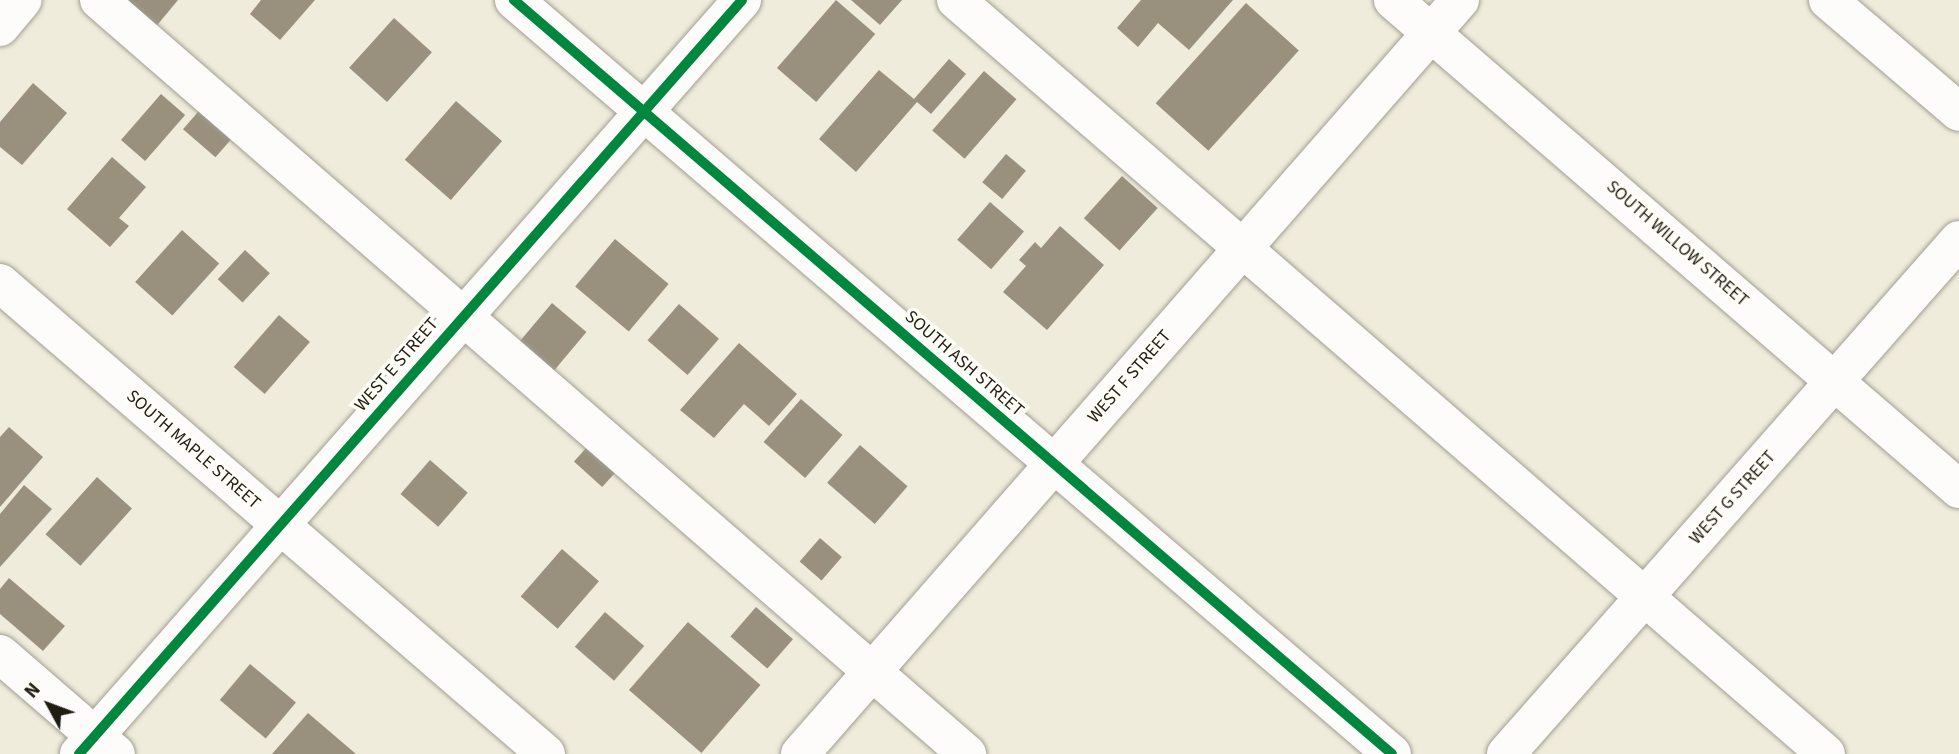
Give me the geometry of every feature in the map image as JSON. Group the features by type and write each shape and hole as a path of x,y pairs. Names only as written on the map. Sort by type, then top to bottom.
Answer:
{"street":[{"path":"0,27 23,0"},
{"path":"99,0 967,754"},
{"name":"SOUTH ASH STREET","path":"514,0 1392,754"},
{"name":"WEST E STREET","path":"96,748 280,525 742,0"},
{"path":"956,0 1642,599 1826,754"},
{"name":"SOUTH WILLOW STREET","path":"1393,0 1959,489"},
{"name":"WEST F STREET","path":"800,754 1460,0"},
{"path":"1828,0 1959,111"},
{"name":"WEST G STREET","path":"1506,754 1838,383 1959,240"},
{"name":"SOUTH MAPLE STREET","path":"0,284 546,754"},
{"path":"0,654 96,748"}],"building":[{"path":"121,0 178,0 154,29"},
{"path":"261,0 315,0 280,40 250,14"},
{"path":"836,0 875,34 816,102 777,68"},
{"path":"851,0 902,0 880,25"},
{"path":"1141,0 1233,0 1189,50 1158,23 1138,47 1117,28"},
{"path":"1246,3 1299,51 1208,151 1156,103"},
{"path":"394,18 432,52 387,102 349,68"},
{"path":"949,59 966,74 931,114 917,102 856,172 819,139 879,70 914,99"},
{"path":"984,71 1016,99 965,159 932,131"},
{"path":"33,83 67,113 22,165 0,147 0,122"},
{"path":"161,94 185,115 145,161 121,140"},
{"path":"456,101 502,141 451,200 405,160"},
{"path":"204,105 236,133 215,157 183,129"},
{"path":"1006,154 1026,171 1002,199 982,182"},
{"path":"112,157 146,187 119,218 129,226 110,247 67,209"},
{"path":"1122,176 1158,208 1120,250 1084,218"},
{"path":"990,202 1024,232 991,269 957,240"},
{"path":"1060,226 1104,265 1047,330 1003,292 1026,266 1019,260 1035,242 1041,248"},
{"path":"182,230 219,263 172,315 135,282"},
{"path":"615,239 669,284 629,331 575,286"},
{"path":"245,250 270,273 243,302 218,279"},
{"path":"552,303 586,332 553,372 519,343"},
{"path":"679,304 719,339 688,375 648,340"},
{"path":"279,315 310,342 265,394 234,367"},
{"path":"739,343 797,394 769,426 744,404 714,438 680,410"},
{"path":"801,399 843,435 805,478 764,442"},
{"path":"9,427 43,457 0,507 0,437"},
{"path":"860,445 908,486 875,524 827,483"},
{"path":"588,446 616,471 602,487 574,462"},
{"path":"430,460 468,493 438,527 400,494"},
{"path":"97,477 132,508 80,566 45,534"},
{"path":"24,485 52,509 0,567 0,514"},
{"path":"820,538 842,557 822,580 800,561"},
{"path":"562,549 599,581 558,629 521,597"},
{"path":"9,578 65,626 43,651 0,614 0,589"},
{"path":"756,607 793,639 767,669 730,636"},
{"path":"605,612 644,646 614,681 575,647"},
{"path":"688,622 760,685 701,753 629,690"},
{"path":"250,664 296,703 266,739 220,700"},
{"path":"308,713 356,754 272,754"}],"cycle path":[{"path":"514,0 1392,754"},
{"path":"79,754 742,0"}]}
